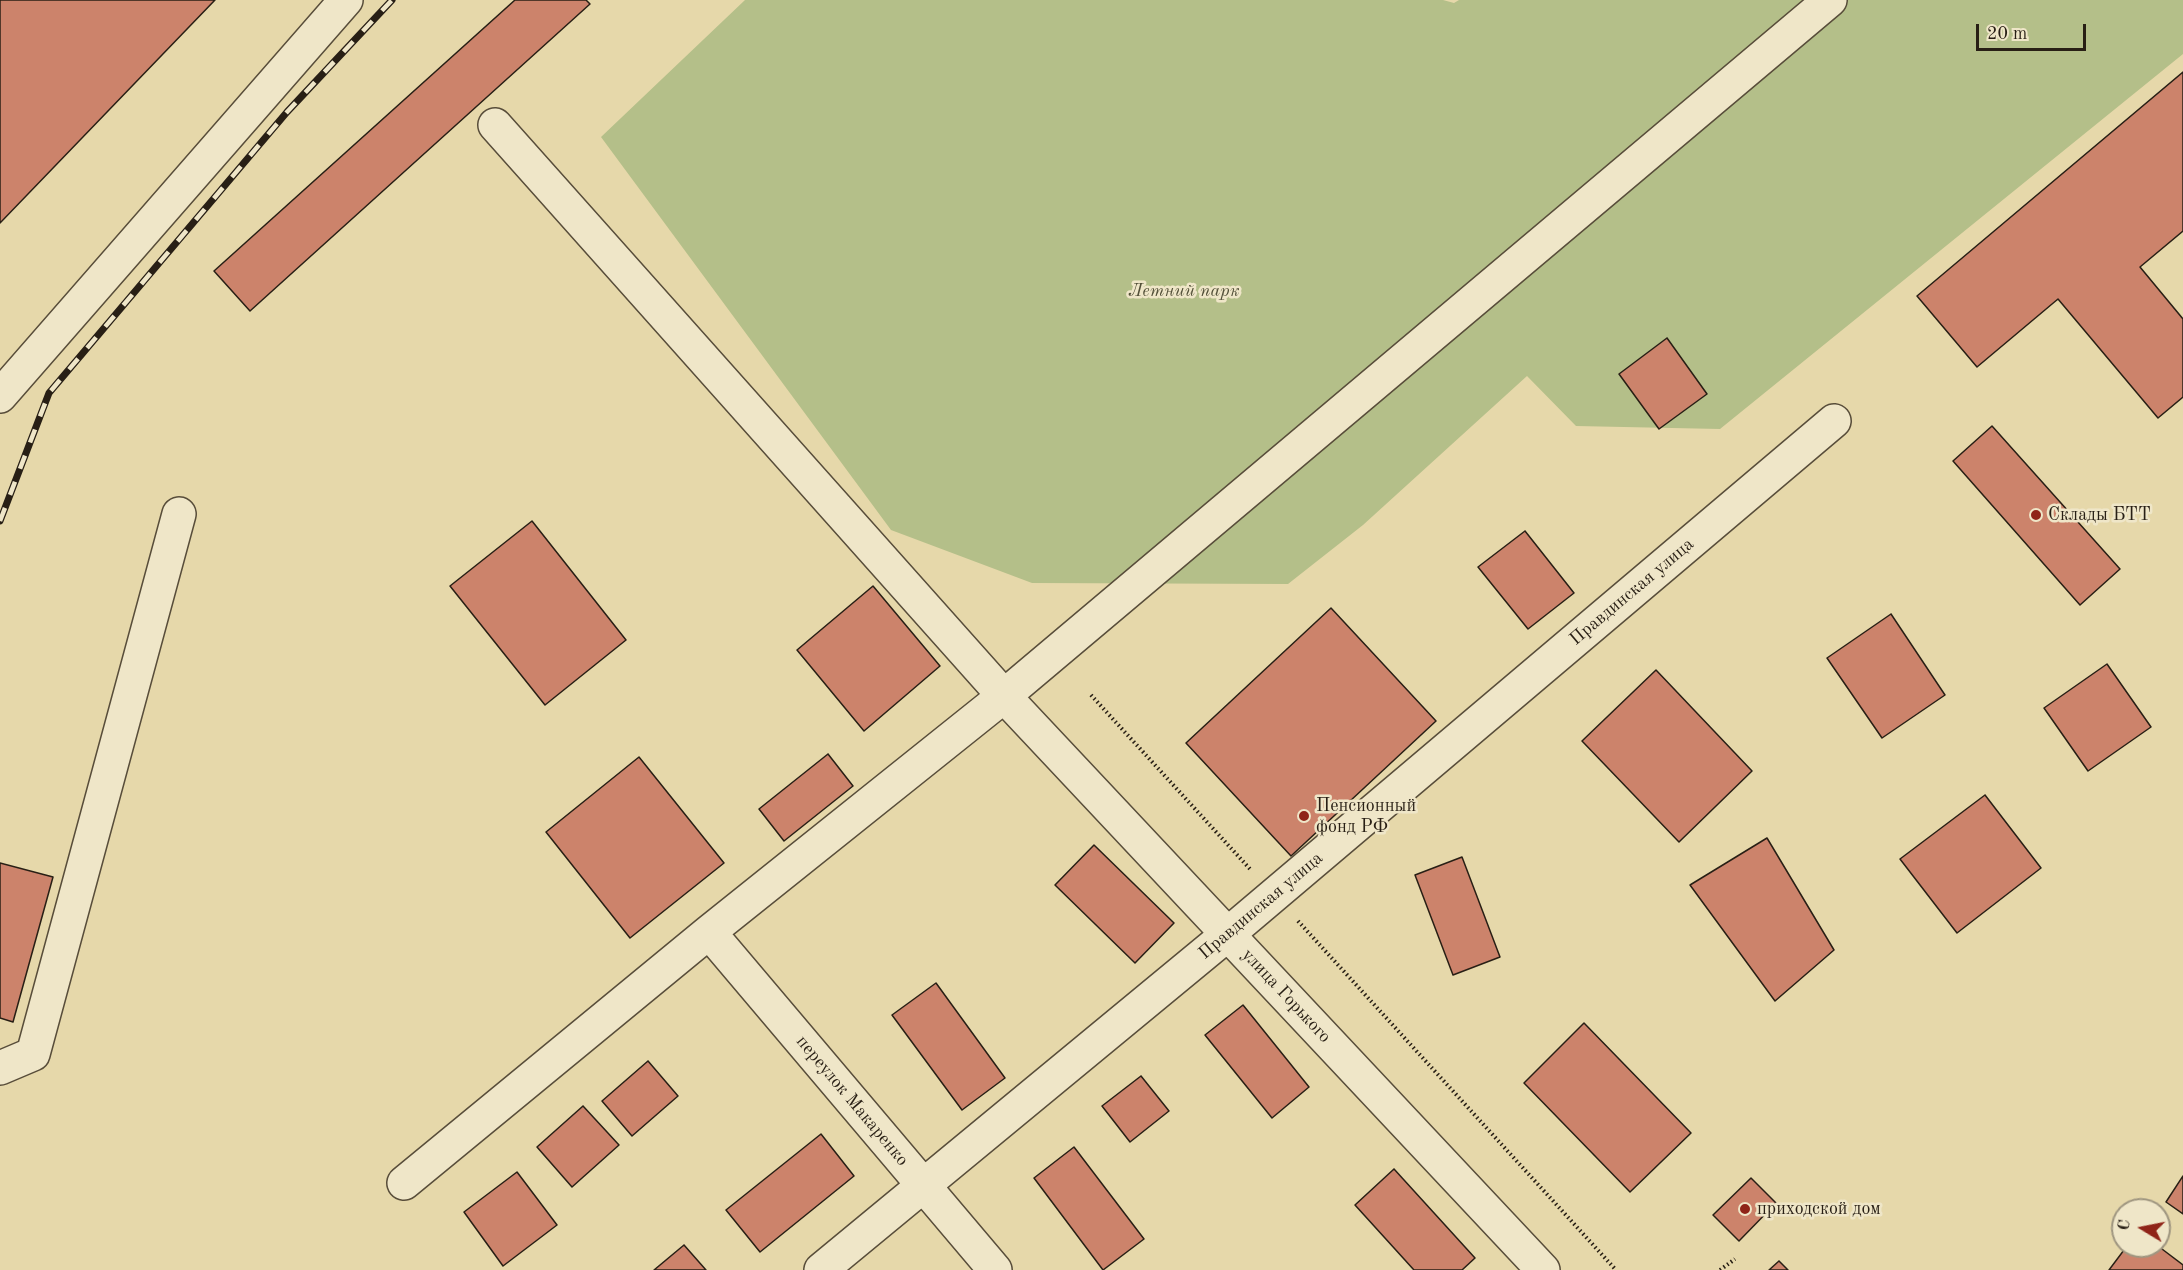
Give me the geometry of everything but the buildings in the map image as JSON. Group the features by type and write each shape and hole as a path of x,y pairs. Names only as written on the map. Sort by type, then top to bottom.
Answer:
{"street":[{"path":"0,396 346,0"},
{"path":"404,1183 709,932 1004,696 1830,0"},
{"name":"улица Горького","path":"495,125 1004,696 1543,1270"},
{"name":"Правдинская улица","path":"821,1270 1228,934 1834,421"},
{"path":"0,1068 33,1054 179,514"},
{"name":"переулок Макаренко","path":"709,932 995,1270"}],"path":[{"path":"1091,695 1616,1270"},
{"path":"1720,1270 1735,1259"}],"green space":[{"name":"Летний парк","path":"745,0 1443,0 1454,3 1459,0 2183,0 2183,54 1720,429 1576,426 1527,376 1363,525 1288,584 1032,583 891,530 601,137"}],"railway":[{"path":"0,521 49,393 287,112 392,0"}],"place":[{"name":"Склады БТТ","path":"2036,515"},
{"name":"Пенсионный фонд РФ","path":"1304,816"},
{"name":"приходской дом","path":"1745,1209"}]}
